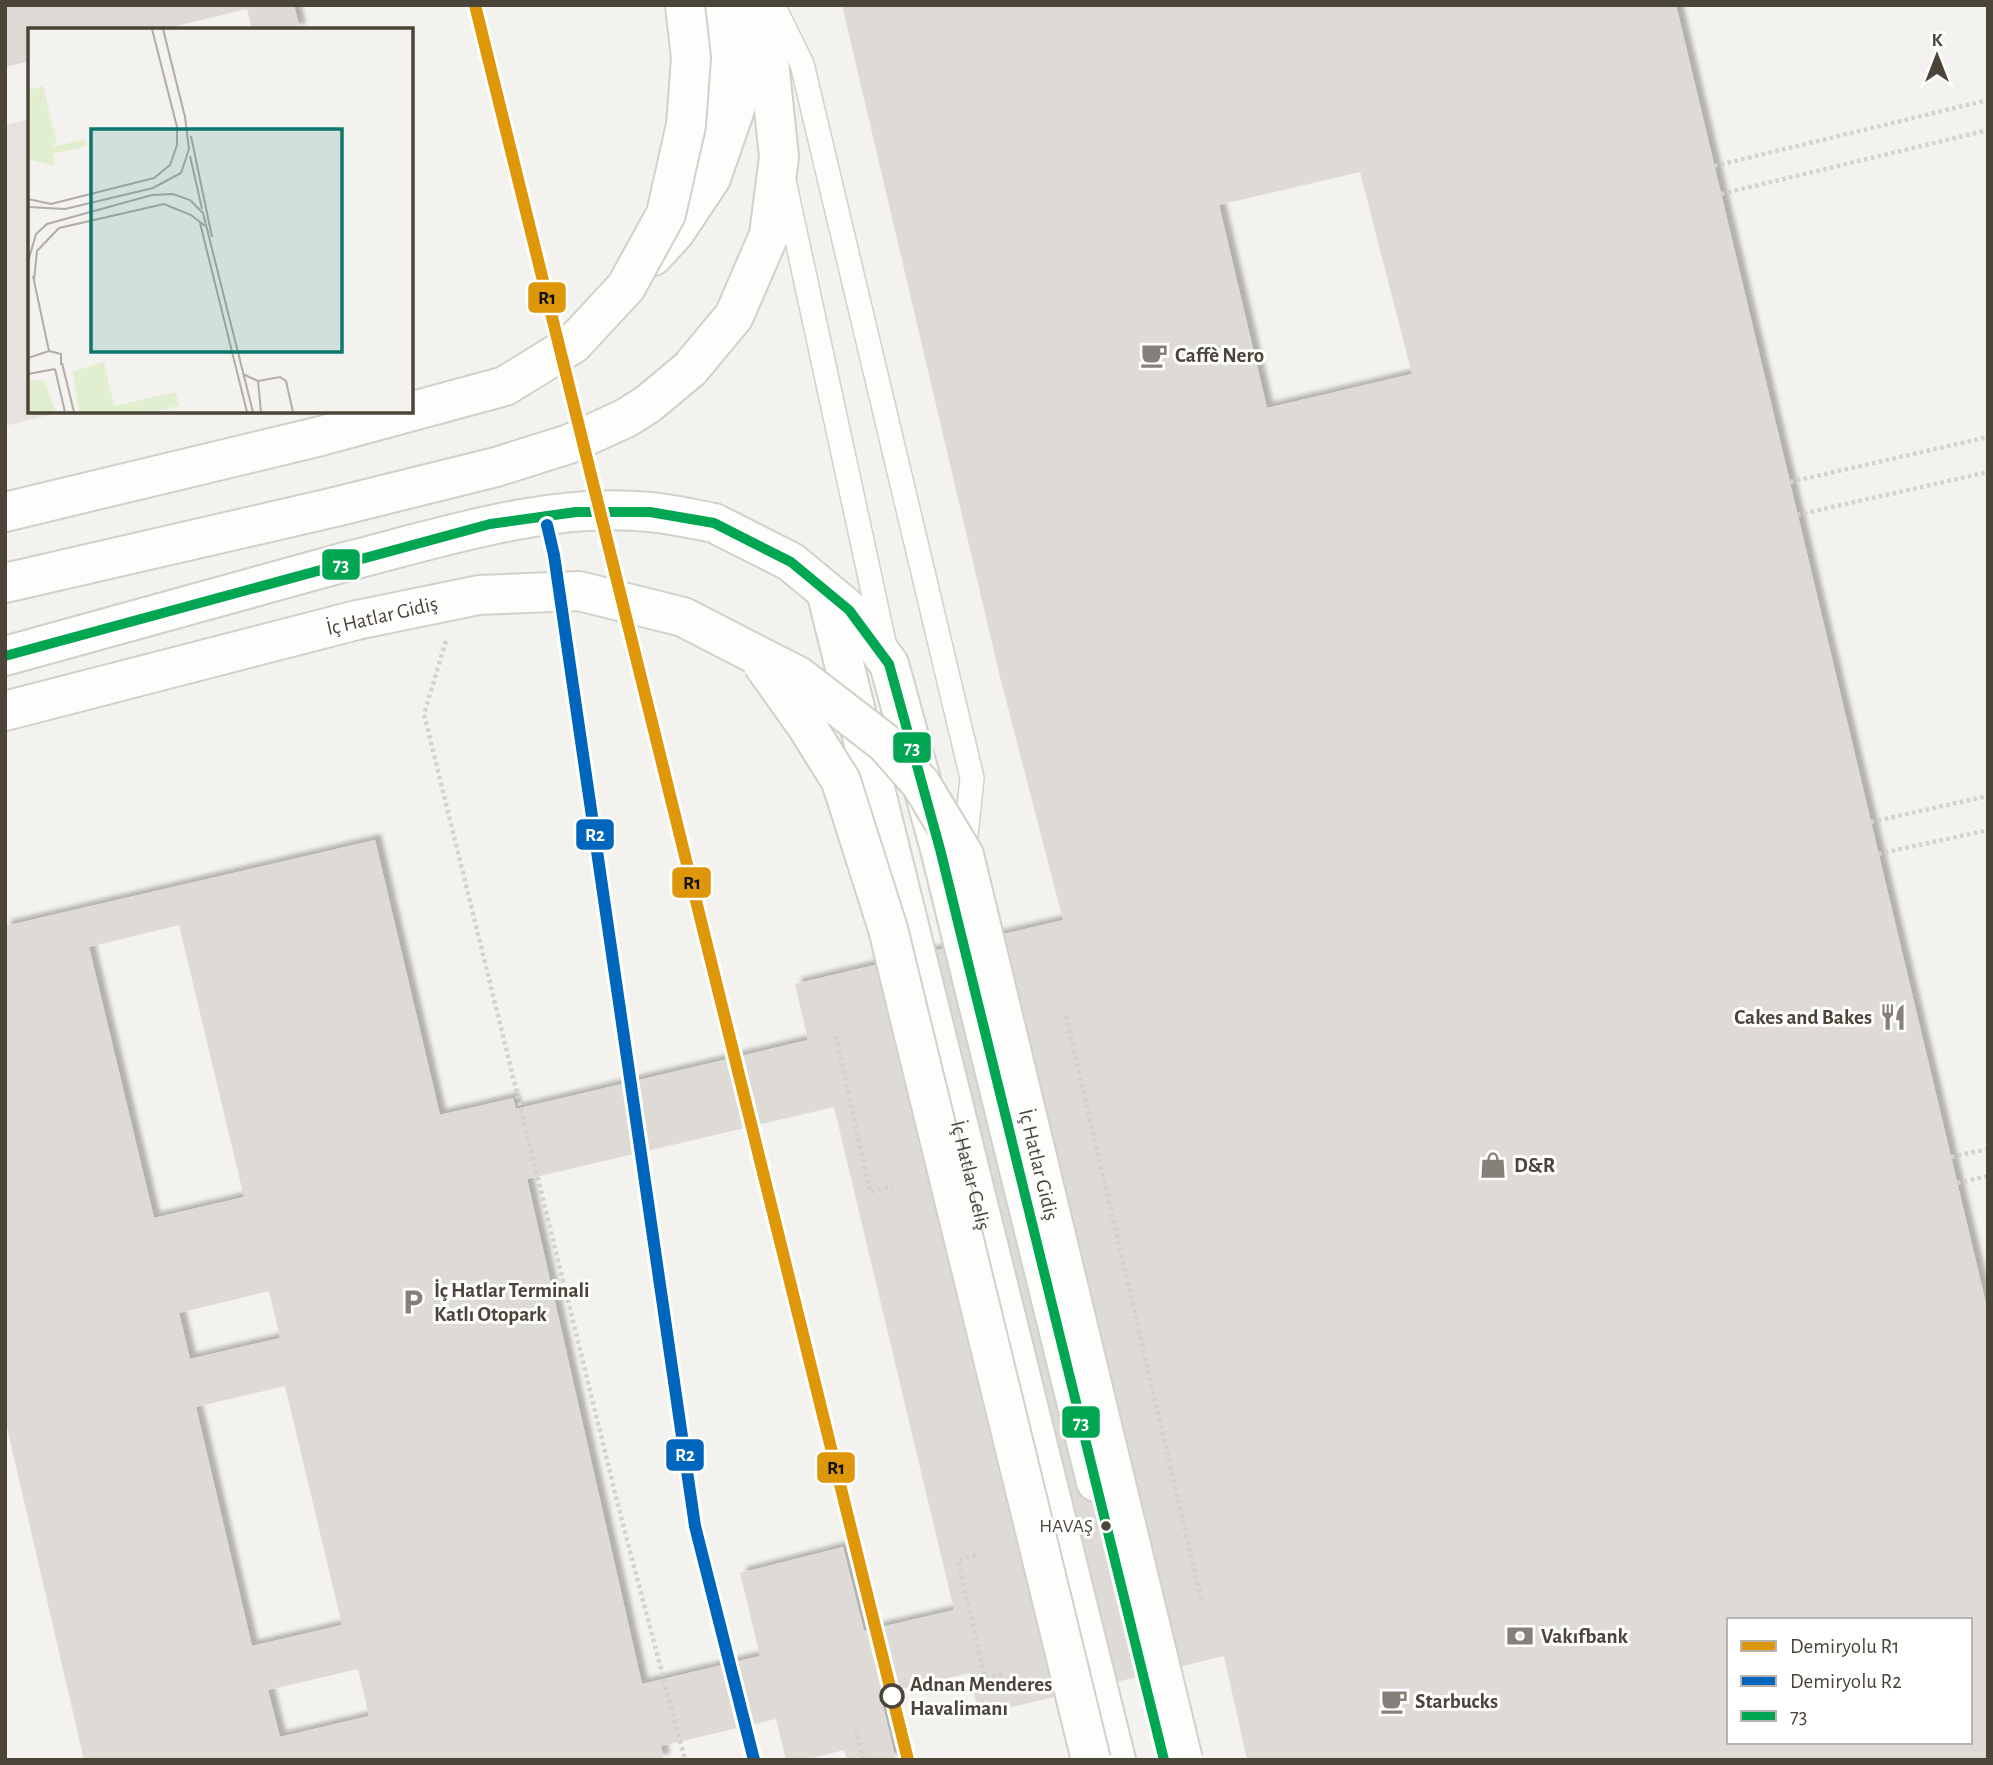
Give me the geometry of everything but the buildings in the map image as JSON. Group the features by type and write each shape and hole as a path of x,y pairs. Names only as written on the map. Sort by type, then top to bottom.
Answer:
{"street":[{"path":"626,287 666,214 686,125 691,58 685,5"},
{"path":"626,287 696,170 715,73 715,5"},
{"path":"413,411 505,386 573,344 675,232 711,178 736,106 747,35 747,5"},
{"path":"5,583 496,467 569,444 606,428 648,404 690,369 734,316 769,235 779,157 762,5"},
{"path":"5,512 406,413"},
{"path":"5,656 490,524 576,512 650,512 713,523 791,562 849,610 889,664 944,862 1164,1760"},
{"name":"İç Hatlar Gidiş","path":"5,711 357,620 479,595 579,591 683,617 798,676 885,743 921,784 964,855 1184,1760"},
{"name":"İç Hatlar Geliş","path":"826,591 1116,1760"},
{"name":"İç Hatlar Gidiş","path":"756,655 806,725 841,781 888,929 1091,1760"}],"lane":[{"path":"773,5 802,64 972,778 964,855"},
{"path":"779,157 889,664"}],"path":[{"path":"1714,166 1988,100"},
{"path":"1721,194 1988,130"},
{"path":"1790,482 1988,437"},
{"path":"1797,516 1988,472"},
{"path":"449,631 424,714 621,1517 685,1760"},
{"path":"1871,822 1988,796"},
{"path":"1878,854 1988,830"},
{"path":"1066,1016 1202,1603"},
{"path":"836,1036 870,1192 893,1186"},
{"path":"1951,1157 1988,1149"},
{"path":"1957,1183 1988,1176"},
{"path":"976,1555 958,1560 985,1678 1003,1674"},
{"path":"856,1729 863,1760"}],"shaded area":[{"path":"28,119 28,413 57,413 5,426 5,125"}],"rail line":[{"name":"R1","path":"475,5 908,1760"},
{"name":"R2","path":"547,525 554,555 695,1526 754,1760"}],"transit line":[{"name":"73","path":"5,656 490,524 576,512 650,512 714,523 791,562 849,610 889,664 940,849 1164,1760"}],"place":[{"name":"Caffè Nero","path":"1154,355"},
{"name":"Cakes and Bakes","path":"1893,1017"},
{"name":"D&R","path":"1493,1165"},
{"name":"İç Hatlar Terminali Katlı Otopark","path":"413,1302"},
{"name":"HAVAŞ","path":"1106,1526"},
{"name":"Vakıfbank","path":"1520,1636"},
{"name":"Adnan Menderes Havalimanı","path":"892,1696"},
{"name":"Starbucks","path":"1394,1701"}]}
